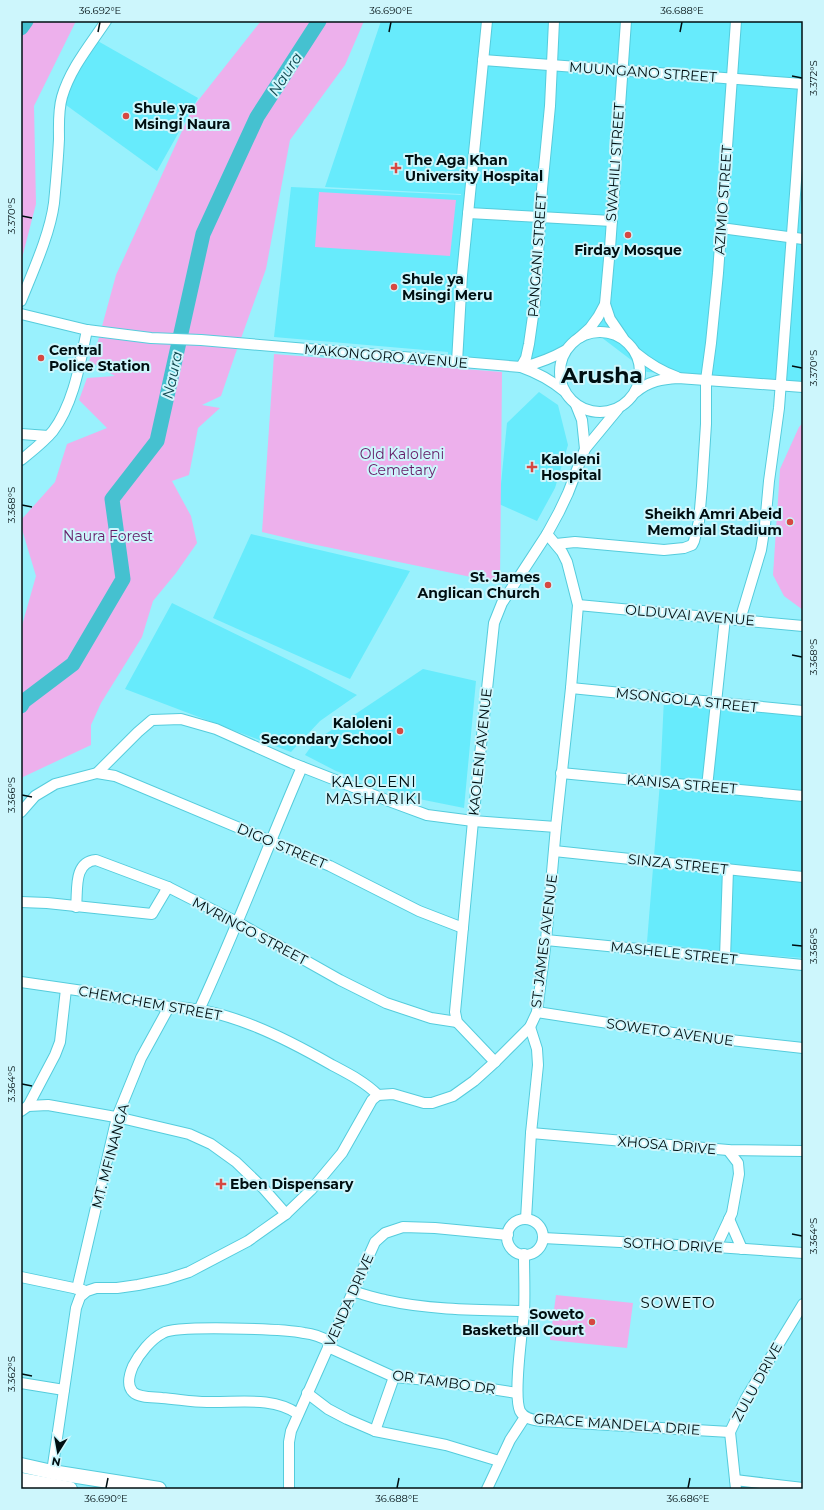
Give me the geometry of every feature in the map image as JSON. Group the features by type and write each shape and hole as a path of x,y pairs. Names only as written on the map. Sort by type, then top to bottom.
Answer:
{"highway":[{"path":"21,1465 52,1472 159,1489"},
{"path":"21,1480 70,1489"}],"street":[{"path":"21,301 41,249 54,204 59,139 59,117 62,97 69,79 78,63 106,21"},
{"path":"457,362 462,275 487,21"},
{"name":"PANGANI STREET","path":"521,367 526,358 533,315 550,106 554,21"},
{"name":"SWAHILI STREET","path":"626,21 605,304 610,319 618,332 628,343"},
{"name":"AZIMIO STREET","path":"556,544 583,542 664,550 684,548 692,545 694,541 699,521 702,486 706,424 706,380 712,335 721,228 736,21"},
{"name":"MUUNGANO STREET","path":"483,60 803,84"},
{"path":"740,620 761,550 779,408 803,88"},
{"path":"468,213 612,221"},
{"path":"721,228 803,239"},
{"name":"SWAHILI STREET","path":"580,337 590,328 605,304"},
{"path":"21,314 87,330 78,376 54,430 21,460"},
{"name":"MAKONGORO AVENUE","path":"87,330 151,338 201,340 521,367 537,372 551,380 564,391"},
{"path":"521,367 547,360 566,350 580,337 592,333 605,332 617,336 628,343 635,352 647,362 678,378"},
{"path":"566,350 561,360 559,370 560,381 564,391 576,405 588,411 601,412 618,409 643,386 660,379 678,378 803,387"},
{"path":"634,394 639,384 640,373 639,362 635,352"},
{"name":"KAOLENI AVENUE","path":"576,405 582,420 584,449"},
{"name":"KAOLENI AVENUE","path":"457,1022 455,1012 494,623 497,612 502,603 547,534 568,493 584,449 618,409"},
{"path":"21,434 48,436"},
{"name":"ST. JAMES AVENUE","path":"378,1096 394,1094 424,1103 432,1103 453,1096 495,1062 530,1027 537,1012 546,940 578,606 562,552 547,534"},
{"name":"OLDUVAI AVENUE","path":"578,606 803,626"},
{"path":"707,787 725,618"},
{"name":"MSONGOLA STREET","path":"571,688 803,711"},
{"path":"21,812 35,796 55,784 97,773 152,720 181,719 216,729 302,767 389,802 427,815 473,821 556,827"},
{"path":"199,1010 222,960 270,841 302,767"},
{"name":"DIGO STREET","path":"97,773 115,776 330,866 419,911 463,928"},
{"name":"KANISA STREET","path":"561,773 803,796"},
{"name":"SINZA STREET","path":"554,851 803,877"},
{"name":"MVRINGO STREET","path":"76,907 78,877 84,864 89,860 96,860 168,887 237,922 340,980 386,1003 431,1018 457,1022"},
{"path":"725,958 728,869"},
{"path":"21,902 47,903 152,914 168,887"},
{"name":"MASHELE STREET","path":"546,940 803,965"},
{"name":"CHEMCHEM STREET","path":"21,982 169,1007 183,1007 222,1014 304,1049 368,1085 378,1096"},
{"path":"28,1107 55,1055 60,1042 66,989"},
{"name":"MT. MFINANGA","path":"82,1290 117,1117 141,1058 169,1007"},
{"name":"SOWETO AVENUE","path":"537,1012 686,1035 803,1048"},
{"path":"457,1022 495,1062"},
{"path":"526,1219 531,1133 538,1065 537,1049 530,1027"},
{"path":"21,1277 82,1290 138,1286 189,1272 248,1241 286,1214 311,1190 342,1152 372,1100 378,1096"},
{"path":"28,1107 48,1105 117,1117 189,1134 211,1144 236,1162 264,1189 286,1214"},
{"name":"XHOSA DRIVE","path":"531,1133 728,1150 803,1151"},
{"path":"716,1247 732,1213 739,1174 738,1163 728,1150"},
{"path":"526,1219 537,1223 543,1232 543,1238 538,1249 533,1253 524,1254 516,1252 511,1248 508,1243 508,1235 511,1226 515,1222 526,1219"},
{"path":"729,1219 742,1248"},
{"name":"VENDA DRIVE","path":"289,1489 289,1442 291,1431 375,1242 385,1233 403,1228 435,1228 508,1235"},
{"name":"SOTHO DRIVE","path":"543,1238 742,1248 803,1253"},
{"name":"GRACE MANDELA DRIE","path":"524,1254 524,1311 517,1393 519,1407 525,1417 541,1421 730,1432"},
{"path":"52,1472 76,1308 82,1290"},
{"path":"352,1291 385,1300 410,1304 470,1310 524,1311"},
{"name":"ZULU DRIVE","path":"735,1484 730,1432 746,1398 803,1304"},
{"name":"OR TAMBO DR","path":"298,1414 291,1409 269,1403 206,1402 144,1396 133,1392 129,1385 137,1358 164,1332 172,1330 207,1329 291,1331 312,1334 394,1377 439,1381 517,1393"},
{"path":"375,1431 394,1377"},
{"path":"21,1383 64,1390"},
{"path":"307,1393 328,1409 375,1431 446,1445 500,1461"},
{"path":"487,1489 510,1440 525,1417"},
{"path":"735,1484 803,1488"}],"shaded area":[{"path":"381,21 803,21 803,382 647,372 597,334 519,365 448,356 448,352 274,337 291,187 461,195 325,187"},
{"path":"96,40 198,98 157,171 66,105 63,99 64,94"},
{"name":"Kaloleni Hospital","path":"539,392 558,405 568,445 555,488 537,521 499,504 507,423"},
{"path":"251,534 410,571 350,679 213,618"},
{"path":"172,603 357,695 320,721 291,752 125,689"},
{"name":"Kaloleni Secondary School","path":"423,669 476,681 464,808 404,796 336,771 305,755 315,741"},
{"path":"664,698 803,711 803,958 722,952 647,942 660,782"}],"green space":[{"path":"21,21 76,21 34,106 36,204 21,262"},
{"name":"Naura Forest","path":"261,21 364,21 345,65 290,140 266,269 221,396 202,405 220,408 198,428 189,475 172,481 191,516 197,543 176,573 153,601 142,637 101,703 91,725 91,745 23,777 21,781 21,629 36,576 21,526 21,520 55,482 67,444 107,428 79,400 87,378 115,376 89,361 98,341 116,275 193,107"},
{"path":"319,192 456,200 450,256 315,247"},
{"name":"Old Kaloleni Cemetary","path":"274,354 502,372 500,583 312,544 262,532"},
{"name":"Sheikh Amri Abeid Memorial Stadium","path":"803,423 803,610 784,596 773,575 780,469 799,427"},
{"name":"Soweto Basketball Court","path":"556,1295 633,1303 627,1348 550,1340"}],"waterway":[{"path":"21,28 26,21"},
{"name":"Naura","path":"21,706 24,701 73,664 123,579 112,499 157,441 203,234 257,117 319,21"}],"place":[{"name":"Shule ya Msingi Naura","path":"126,116"},
{"name":"The Aga Khan University Hospital","path":"396,168"},
{"name":"Firday Mosque","path":"628,235"},
{"name":"Shule ya Msingi Meru","path":"394,287"},
{"name":"Central Police Station","path":"41,358"},
{"name":"Kaloleni Hospital","path":"532,467"},
{"name":"Sheikh Amri Abeid Memorial Stadium","path":"790,522"},
{"name":"St. James Anglican Church","path":"548,585"},
{"name":"Kaloleni Secondary School","path":"400,731"},
{"name":"Eben Dispensary","path":"221,1184"},
{"name":"Soweto Basketball Court","path":"592,1322"}],"district":[{"name":"Arusha","path":"602,375"},
{"name":"KALOLENI MASHARIKI","path":"374,790"},
{"name":"SOWETO","path":"678,1302"}]}
